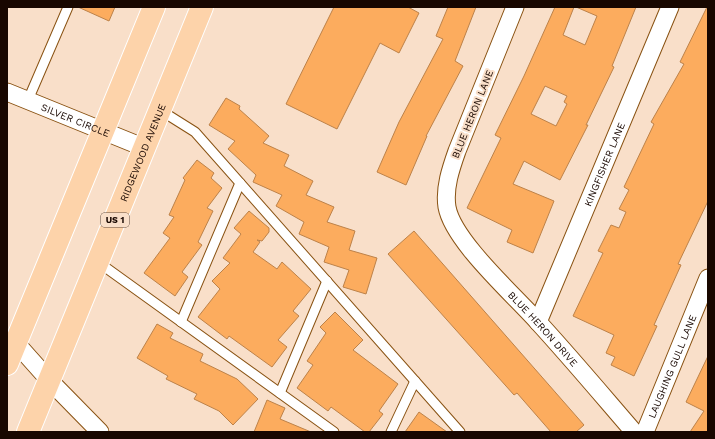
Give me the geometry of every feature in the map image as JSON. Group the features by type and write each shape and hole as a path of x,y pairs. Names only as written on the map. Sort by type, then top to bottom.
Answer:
{"main road":[{"path":"7,364 154,7"},
{"name":"RIDGEWOOD AVENUE","path":"28,432 202,7"}],"street":[{"name":"BLUE HERON LANE","path":"453,224 447,207 447,191 450,170 515,7"},
{"name":"KINGFISHER LANE","path":"538,322 670,7"},
{"name":"SILVER CIRCLE","path":"7,92 144,148"},
{"name":"BLUE HERON DRIVE","path":"453,224 465,242 538,322 634,432"},
{"name":"LAUGHING GULL LANE","path":"645,432 708,278"},
{"path":"16,342 100,432"}],"lane":[{"path":"28,100 68,7"},
{"path":"160,110 196,132 460,432"},
{"path":"182,322 240,183"},
{"path":"98,261 334,432"},
{"path":"280,393 327,281"},
{"path":"391,432 415,380"}],"building":[{"path":"78,7 115,7 109,21"},
{"path":"334,7 408,7 419,13 399,53 380,43 337,129 286,104"},
{"path":"448,7 476,7 455,61 463,66 426,136 406,185 377,172 399,122 443,39 436,36"},
{"path":"555,7 574,7 563,35 585,45 597,16 576,7 636,7 612,66 614,67 586,125 588,125 560,180 524,161 513,184 554,201 533,253 507,242 512,230 467,208 501,138 495,135 524,76","holes":["545,86 567,96 564,102 567,104 556,126 531,114"]},
{"path":"707,7 708,201 678,264 681,265 654,325 657,326 634,376 611,365 615,357 606,353 614,335 573,316 603,253 598,251 611,225 619,228 626,212 619,209 629,190 624,187 654,124 651,122 684,64 680,62"},
{"path":"226,98 240,106 239,109 269,136 263,143 289,155 284,166 313,181 306,195 334,207 327,222 355,231 349,250 377,258 366,294 343,287 349,270 324,262 329,247 299,234 304,222 276,206 282,195 253,182 256,175 228,149 235,141 209,125"},
{"path":"197,160 214,173 211,178 222,188 207,208 213,211 198,242 202,245 182,272 188,277 175,296 144,273 170,238 163,233 174,217 169,215 185,180 183,178"},
{"path":"249,211 269,228 269,232 262,241 257,240 260,242 253,252 277,269 282,262 311,289 293,311 299,316 278,340 287,347 272,367 229,336 227,339 198,317 220,289 212,281 230,263 223,258 241,234 234,228"},
{"path":"414,231 584,425 576,432 551,432 517,393 514,395 388,254"},
{"path":"335,312 363,340 353,350 398,384 379,411 383,414 369,432 365,432 331,407 328,411 297,388 313,365 307,361 326,333 320,327"},
{"path":"157,324 173,333 170,338 203,354 200,361 237,379 258,399 233,425 219,411 194,399 197,394 166,379 168,376 137,358"},
{"path":"708,356 708,432 690,432 704,411 686,402"},
{"path":"267,400 285,408 280,419 311,432 254,432"},
{"path":"419,412 447,432 405,432"}]}
